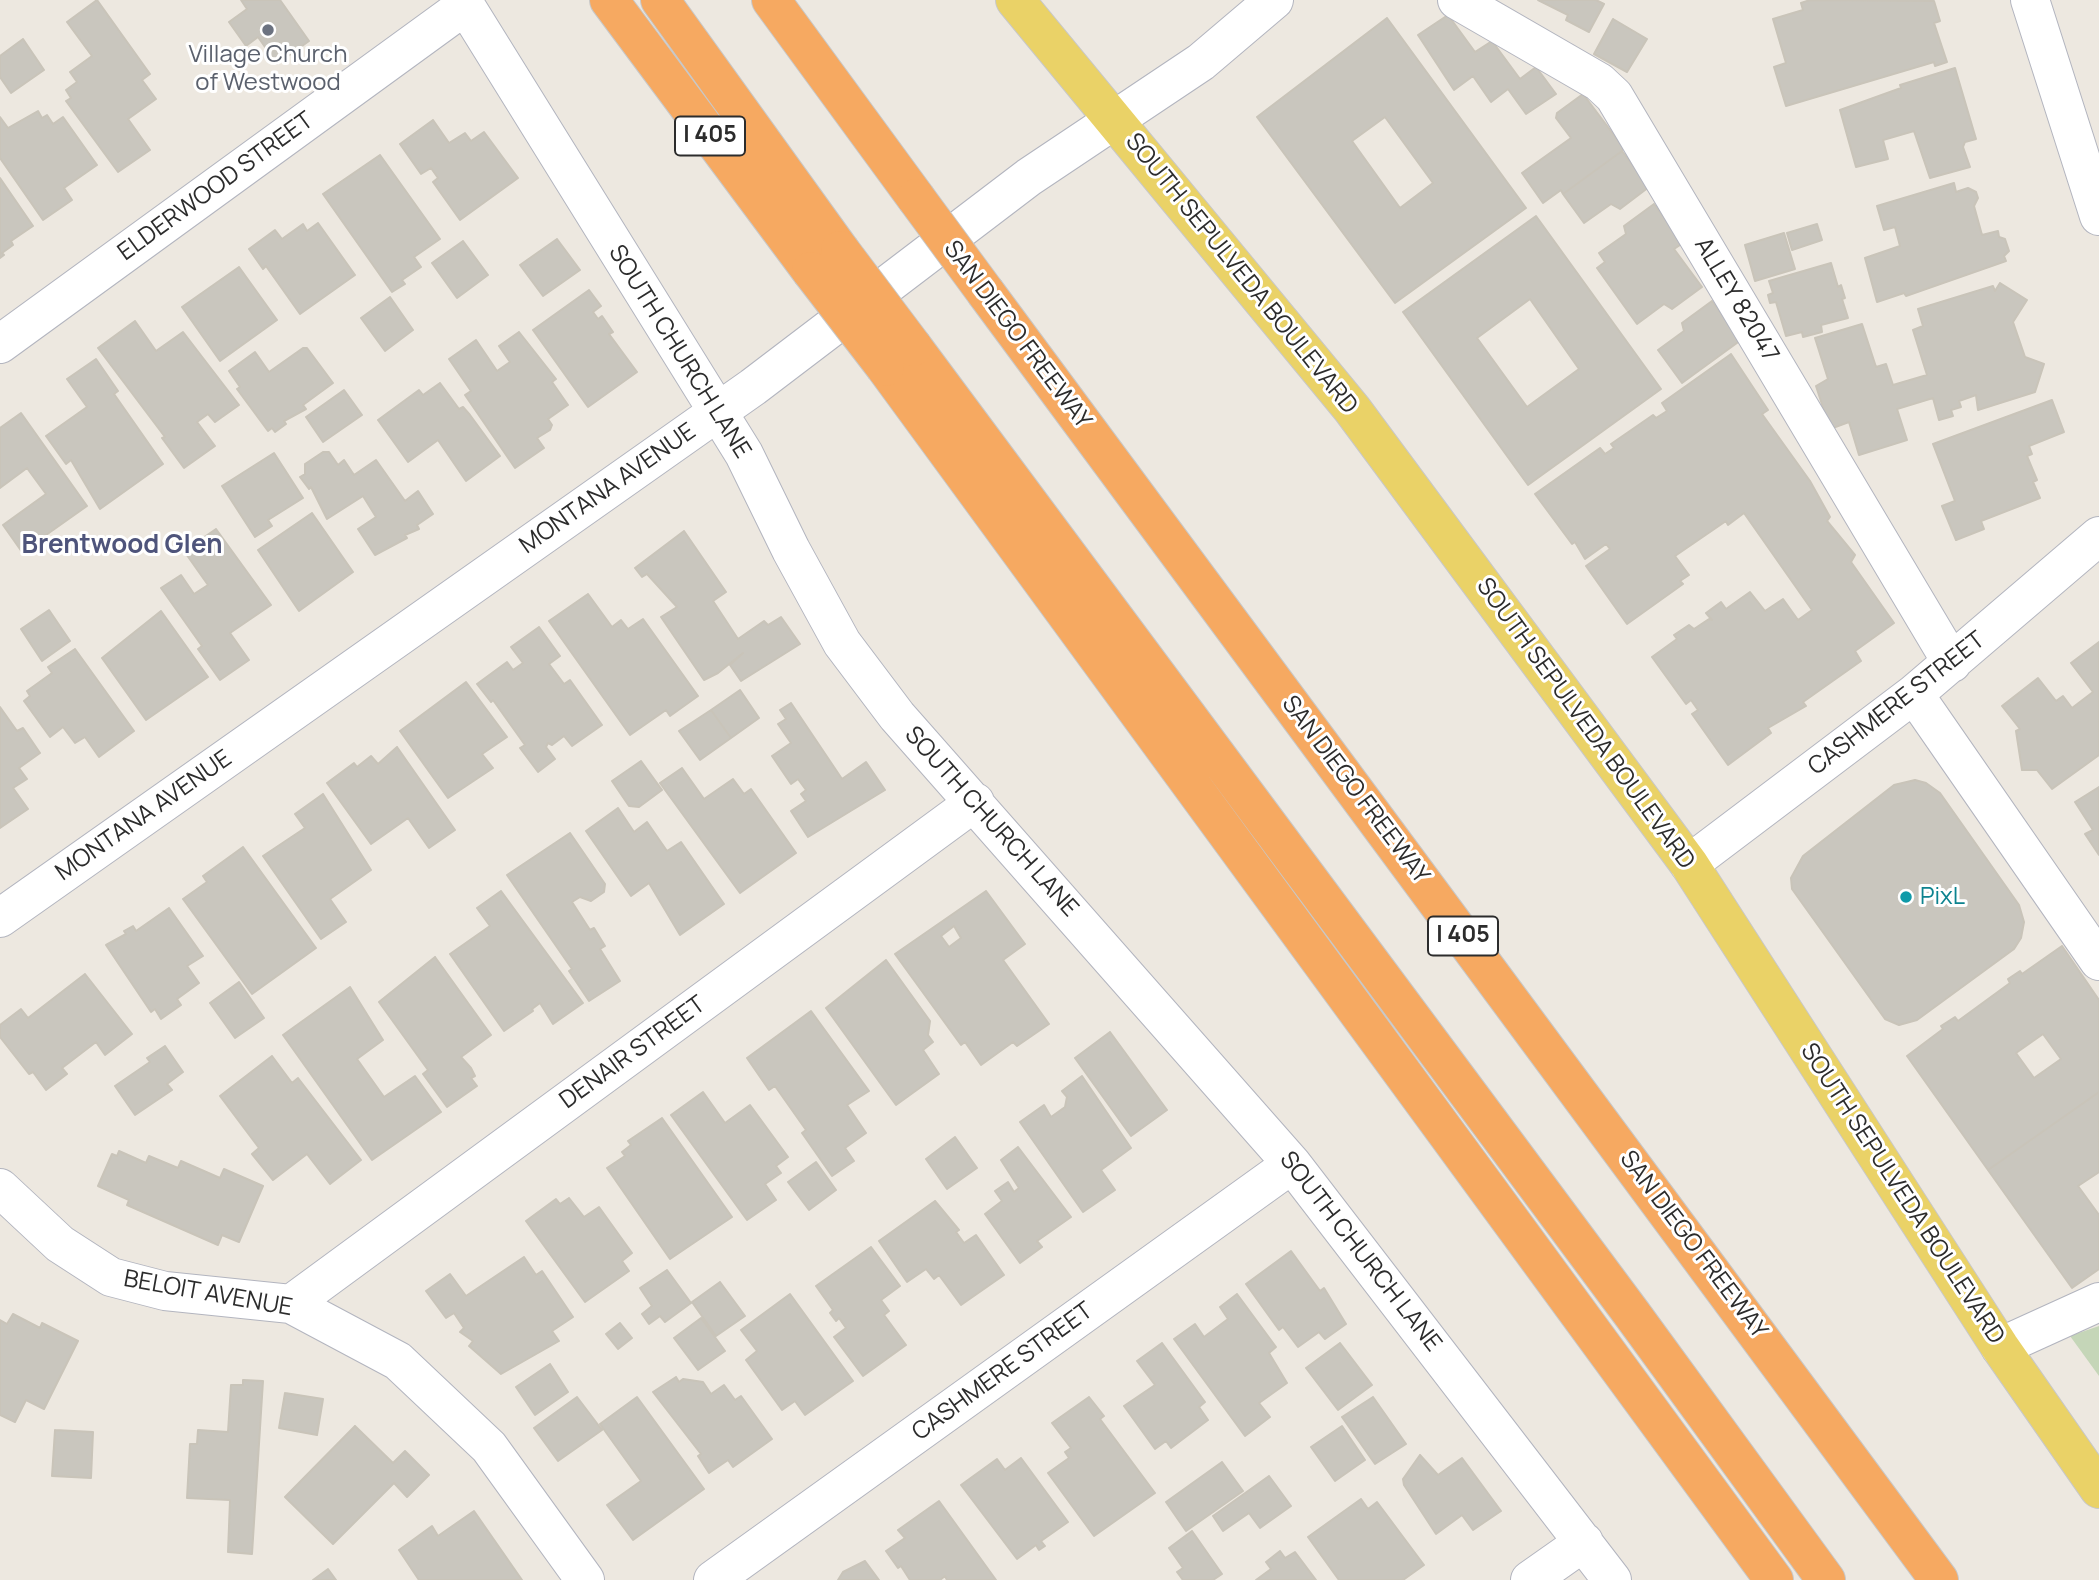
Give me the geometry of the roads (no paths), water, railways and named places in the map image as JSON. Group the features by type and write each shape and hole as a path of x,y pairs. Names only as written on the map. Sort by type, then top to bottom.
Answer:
{"highway":[{"name":"I 405","path":"610,0 826,261 899,357 1774,1580"},
{"path":"660,0 826,261"},
{"name":"SAN DIEGO FREEWAY","path":"771,0 1939,1580"},
{"path":"899,357 1632,1314 1826,1580"}],"main road":[{"name":"SOUTH SEPULVEDA BOULEVARD","path":"1015,0 1352,409 1689,864 2000,1347 2099,1489"}],"street":[{"name":"MONTANA AVENUE","path":"0,918 719,412 1029,177 1201,62 1275,0"},
{"name":"ALLEY 82047","path":"1457,0 1599,82 1614,96 1952,663"},
{"path":"2030,0 2099,216"},
{"name":"ELDERWOOD STREET","path":"0,344 464,3"},
{"name":"SOUTH CHURCH LANE","path":"464,3 744,454 791,550 842,643 897,716 1293,1164 1612,1580"},
{"name":"CASHMERE STREET","path":"1689,864 1914,694 2098,539"},
{"path":"1914,694 2099,961"},
{"name":"DENAIR STREET","path":"292,1304 975,802"},
{"name":"CASHMERE STREET","path":"713,1580 1293,1164"},
{"name":"BELOIT AVENUE","path":"0,1188 60,1244 111,1276 165,1291 292,1304 398,1361 489,1447 585,1580"},
{"path":"2000,1347 2099,1302"},
{"path":"1530,1580 1584,1542"}],"place":[{"name":"Village Church of Westwood","path":"268,30"},
{"name":"PixL","path":"1906,897"}],"district":[{"name":"Brentwood Glen","path":"122,546"}]}
